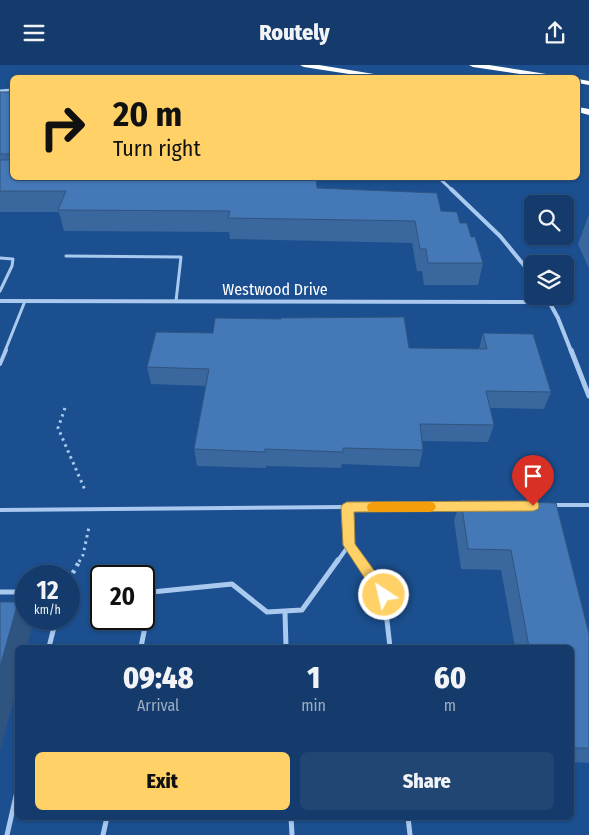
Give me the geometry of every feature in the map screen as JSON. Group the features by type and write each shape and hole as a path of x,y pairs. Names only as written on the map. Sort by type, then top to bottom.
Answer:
{"highway":[{"path":"304,65 367,75"},
{"path":"473,65 540,75"}],"street":[{"path":"441,180 492,226 524,264"},
{"name":"Westwood Drive","path":"0,301 524,302"},
{"path":"552,305 589,396"}],"lane":[{"path":"66,256 181,257 176,301"},
{"path":"0,258 13,259 12,266 0,291"},
{"path":"0,364 25,301"},
{"path":"550,505 589,505"},
{"path":"0,510 463,506"},
{"path":"347,507 349,545 384,595 390,645"},
{"path":"141,645 152,592 232,584 267,613 302,610 349,545"},
{"path":"0,592 15,592"},
{"path":"285,612 286,645"},
{"path":"50,645 53,630"},
{"path":"6,835 15,799"},
{"path":"103,835 106,820"},
{"path":"291,820 292,835"},
{"path":"408,820 410,835"}],"path":[{"path":"65,408 58,428 83,485"},
{"path":"77,565 83,555 93,510"}],"building":[{"path":"0,92 10,92 10,154 0,154"},
{"path":"0,160 10,160 10,180 316,180 317,188 437,193 441,211 457,212 460,223 467,223 471,237 475,237 483,263 428,263 426,249 420,249 415,221 228,218 230,211 58,210 66,191 0,191"},
{"path":"404,317 409,348 487,349 483,333 533,334 551,392 486,391 494,425 420,424 423,450 343,448 343,452 265,449 265,452 194,449 209,369 147,367 156,332 213,333 215,318"},
{"path":"461,500 556,503 589,634 589,748 574,748 574,645 529,645 511,550 468,549"},
{"path":"0,602 15,602 15,613 0,667"}],"slow traffic":[{"path":"373,507 430,507"}],"route":[{"path":"384,595 349,545 347,507 533,506"}]}
